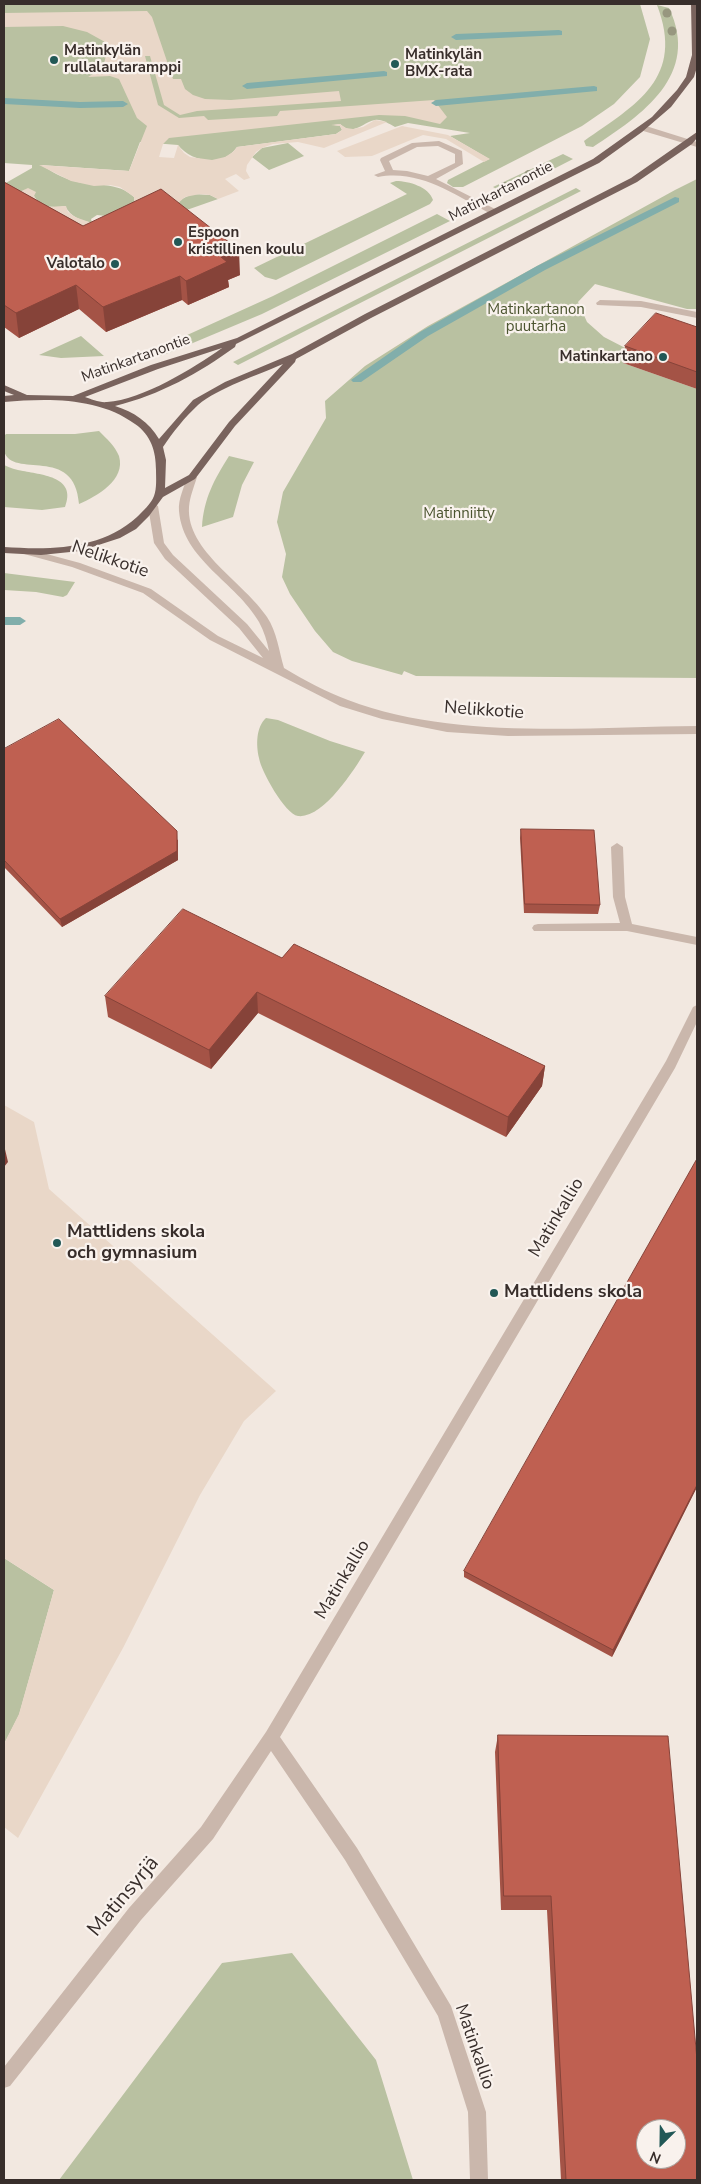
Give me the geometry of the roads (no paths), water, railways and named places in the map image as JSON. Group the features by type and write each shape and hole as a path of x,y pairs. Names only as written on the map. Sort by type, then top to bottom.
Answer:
{"main road":[{"name":"Matinkartanontie","path":"107,405 138,398 203,367 240,340 596,161 643,128 671,103 688,79 695,62 695,4"},
{"path":"159,446 170,430 196,402 228,384 295,356 634,180 693,143 697,134"},
{"name":"Matinkartanontie","path":"71,400 111,382 185,355 240,340"},
{"path":"159,495 192,477 232,424 295,356"},
{"path":"4,388 25,397"},
{"path":"4,399 25,397 107,405 132,416 148,430 159,446 162,462 159,495 154,506 140,521 125,532 67,550 28,552 4,550"}],"street":[{"path":"643,128 693,143"},
{"path":"389,171 384,160 415,145 439,143 459,153 459,164 429,179"},
{"path":"378,175 389,171 403,172 429,179 494,212"},
{"path":"600,303 641,304 697,315"},
{"path":"192,477 185,499 184,511 189,533 209,560 241,590 264,619 279,670"},
{"name":"Nelikkotie","path":"154,506 159,543 169,557 243,626 279,670"},
{"name":"Nelikkotie","path":"28,552 76,565 147,591 214,638 305,685 344,702 382,715 447,728 508,732 697,730"},
{"path":"617,847 619,897 627,927"},
{"path":"538,928 627,927 697,942"},
{"name":"Matinkallio","path":"479,2180 477,2112 445,2012 351,1854 271,1738 544,1276 672,1064 697,1010"},
{"name":"Matinsyrjä","path":"4,2080 135,1914 207,1833 271,1738"}],"waterway":[{"path":"456,37 559,33"},
{"path":"247,86 384,74"},
{"path":"436,103 594,89"},
{"path":"4,101 80,105 123,104"},
{"path":"357,380 424,334 541,268 675,200"},
{"path":"4,621 20,621"}],"place":[{"name":"Matinkylän rullalautaramppi","path":"54,60"},
{"name":"Matinkylän BMX-rata","path":"395,64"},
{"name":"Espoon kristillinen koulu","path":"178,242"},
{"name":"Valotalo","path":"115,264"},
{"name":"Matinkartano","path":"663,357"},
{"name":"Mattlidens skola och gymnasium","path":"57,1243"},
{"name":"Mattlidens skola","path":"494,1293"}],"park label":[{"name":"Matinkartanon puutarha","path":"536,318"},
{"name":"Matinniitty","path":"459,514"}]}
